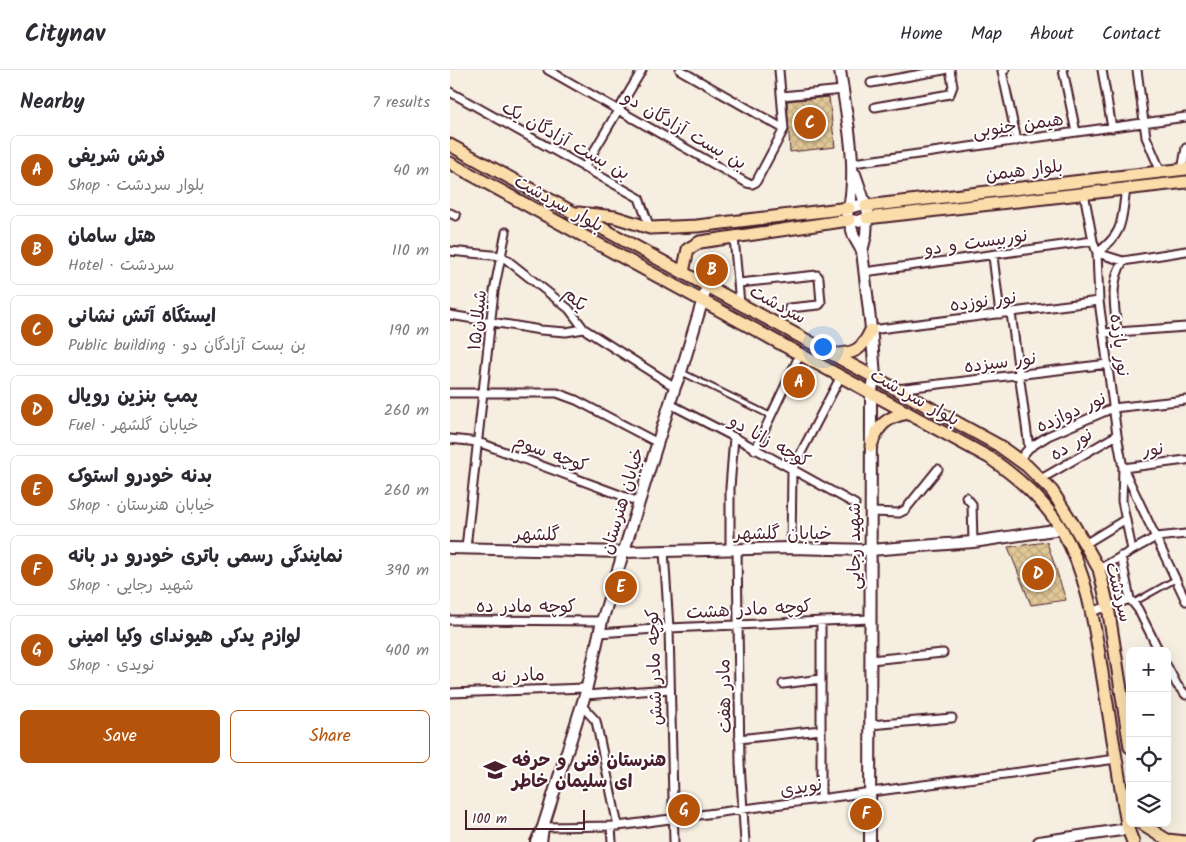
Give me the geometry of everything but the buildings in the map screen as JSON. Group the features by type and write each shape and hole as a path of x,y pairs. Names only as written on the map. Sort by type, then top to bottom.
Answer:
{"main road":[{"path":"840,70 853,166 867,212"},
{"name":"سردشت","path":"450,145 998,445 1041,479 1057,499 1086,544 1099,569 1108,607 1128,737"},
{"name":"بلوار سردشت","path":"450,163 990,458 1017,478 1041,502 1061,529 1076,559 1092,611 1128,829 1133,842"},
{"path":"849,214 853,166"},
{"name":"بلوار هیمن","path":"867,212 1184,170"},
{"name":"بلوار هیمن","path":"867,212 1186,182"},
{"path":"683,272 688,249 700,242 849,214 860,205 867,212"},
{"path":"572,212 615,217 650,228 849,214 858,221 867,212"},
{"name":"شهید رجایی","path":"867,212 866,235 862,251 874,377 871,393 870,842"},
{"name":"شهید رجایی","path":"849,214 854,237 862,251"},
{"name":"خیابان هنرستان","path":"536,842 543,827 584,696 602,621 707,286"},
{"path":"833,354 857,351 866,341 871,330"},
{"path":"871,446 883,422 898,415 908,413"},
{"name":"خیابان گلشهر","path":"623,552 791,548 870,550 973,542 1061,529"},
{"name":"گلشهر","path":"450,548 623,552"},
{"name":"خیابان هنرستان","path":"541,842 543,827"},
{"path":"1144,827 1150,842"},
{"path":"1148,827 1167,840 1186,842"},
{"path":"1039,842 1128,829"}],"street":[{"name":"بن بست آزادگان دو","path":"548,70 747,183 752,184 756,182 784,129"},
{"path":"584,168 642,70"},
{"path":"680,70 784,129"},
{"path":"779,70 784,129"},
{"path":"871,83 944,70"},
{"path":"875,108 950,94 953,86 950,70"},
{"path":"1005,70 1002,71 1017,141"},
{"path":"1063,70 1076,132"},
{"path":"1102,70 1112,128"},
{"path":"1137,70 1146,137 1161,172"},
{"path":"782,96 843,90"},
{"name":"بن بست آزادگان یک","path":"450,92 639,198 650,228"},
{"name":"هیمن جنوبی","path":"853,166 1186,117"},
{"path":"1184,170 1186,148"},
{"path":"1097,254 1114,238 1121,225 1126,189"},
{"name":"نور یازده","path":"1084,193 1097,254 1099,301 1123,468"},
{"name":"شیلان۱۵","path":"466,548 494,291 506,232"},
{"path":"734,237 740,304"},
{"name":"نوربیست و دو","path":"864,272 1093,241"},
{"path":"450,250 502,256"},
{"path":"1097,254 1123,261 1186,251"},
{"name":"یکم","path":"502,256 569,309 584,329 675,387"},
{"path":"993,256 1000,314"},
{"path":"1117,332 1113,290 1116,273 1123,261"},
{"path":"739,283 816,275 819,278 821,303 819,305 789,308"},
{"name":"نور نوزده","path":"871,330 1099,301"},
{"path":"1011,313 1029,448"},
{"path":"450,315 566,332 584,329"},
{"path":"1104,333 1186,327"},
{"path":"755,450 800,354"},
{"name":"نور سیزده","path":"896,389 1108,364"},
{"path":"791,548 792,470 841,376"},
{"path":"450,393 557,393 567,396 658,443"},
{"name":"نور دوازده","path":"1019,460 1029,448 1048,436 1113,408 1186,400"},
{"name":"کوچه زانا دو","path":"670,404 855,504"},
{"name":"نور ده","path":"1041,479 1117,434"},
{"name":"مادر هفت","path":"734,437 730,488 738,624 739,739 744,842"},
{"name":"کوچه سوم","path":"450,439 478,442 639,502"},
{"name":"نور","path":"1123,468 1186,460"},
{"path":"1123,468 1122,500 1132,550"},
{"path":"1123,468 1186,600"},
{"path":"871,512 899,513 905,510 938,469"},
{"path":"966,497 972,504 973,542"},
{"path":"1086,544 1126,519"},
{"path":"1099,569 1156,537 1186,534"},
{"name":"کوچه مادر شش","path":"664,551 669,628 674,842"},
{"path":"1121,556 1132,601 1157,647"},
{"path":"1092,611 1132,601"},
{"name":"کوچه مادر هشت","path":"599,633 870,618"},
{"name":"کوچه مادر ده","path":"450,620 602,621"},
{"path":"821,621 821,799"},
{"path":"870,660 943,653"},
{"path":"1171,673 1178,686 1185,692"},
{"path":"783,684 821,679"},
{"name":"مادر نه","path":"450,693 584,696 670,689"},
{"path":"584,696 596,721 614,826 612,842"},
{"path":"870,724 952,718"},
{"path":"739,739 821,730"},
{"name":"نویدی","path":"543,827 614,826 673,819 1116,759"}],"lane":[{"path":"681,372 771,416"},
{"path":"1132,601 1176,579"}],"place":[{"name":"ایستگاه آتش نشانی","path":"810,123"},
{"name":"هتل سامان","path":"712,270"},
{"name":"فرش شریفی","path":"799,382"},
{"name":"پمپ بنزین رویال","path":"1038,574"},
{"name":"بدنه خودرو استوک","path":"621,587"},
{"name":"هنرستان فنی و حرفه ای سلیمان خاطر","path":"495,770"},
{"name":"لوازم یدکى هیونداى وکیا امینى","path":"684,810"},
{"name":"نمایندگی رسمی باتری خودرو در بانه","path":"866,814"}]}
